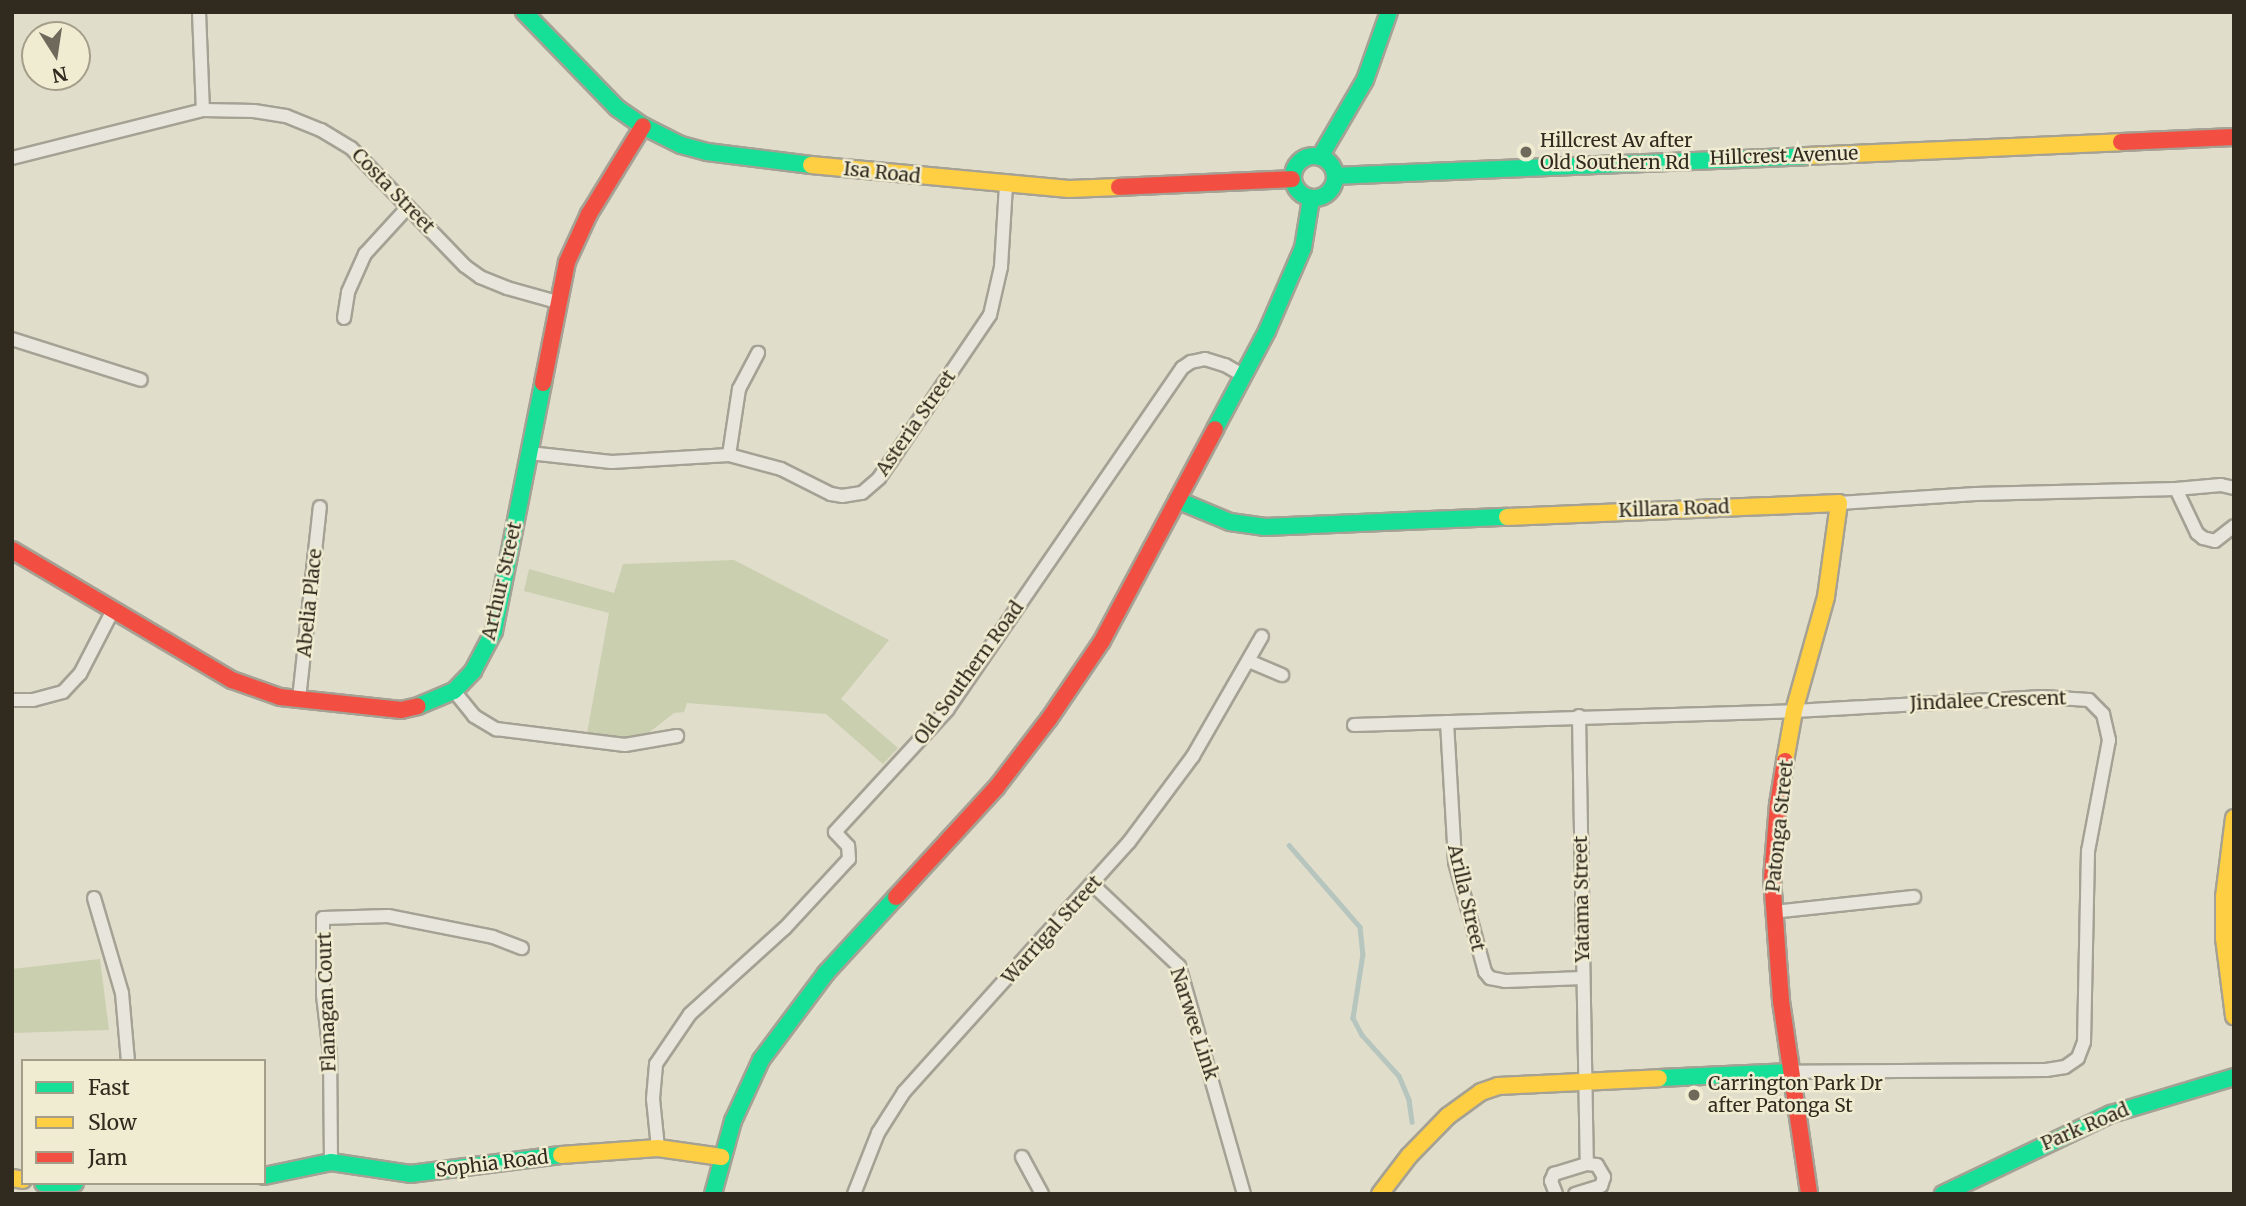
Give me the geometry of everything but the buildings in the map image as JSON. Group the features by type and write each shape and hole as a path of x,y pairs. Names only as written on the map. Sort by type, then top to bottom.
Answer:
{"street":[{"path":"199,12 203,110"},
{"name":"Isa Road","path":"524,12 600,93 643,126 681,145 707,152 765,161 1006,185 1112,188 1292,179"},
{"path":"1320,157 1365,80 1389,12"},
{"name":"Costa Street","path":"12,158 203,110 269,112 321,130 363,158 465,266 480,277 507,288 557,302"},
{"name":"Arthur Street","path":"12,550 112,612 232,680 280,697 401,710 428,704 454,691 473,671 494,631 567,262 577,239 643,126"},
{"name":"Hillcrest Avenue","path":"1335,176 2234,137"},
{"path":"1320,157 1331,164 1335,176 1328,193 1311,199 1298,192 1292,179 1300,160 1320,157"},
{"name":"Asteria Street","path":"529,453 612,462 729,455 766,463 842,496 862,492 871,486 990,315 1001,267 1006,185"},
{"path":"713,1194 721,1157 753,1076 779,1033 826,973 996,788 1049,719 1102,640 1244,376 1303,248 1311,199"},
{"path":"344,318 348,292 365,254 408,207"},
{"path":"12,339 141,380"},
{"path":"729,455 739,389 758,354"},
{"name":"Old Southern Road","path":"658,1148 653,1099 656,1064 691,1014 785,928 849,859 848,846 835,832 947,710 1182,368 1191,362 1205,359 1225,365 1244,376"},
{"name":"Killara Road","path":"1177,500 1230,522 1264,527 1839,503 1976,494 2176,489 2221,485 2234,488"},
{"path":"2176,489 2197,533 2203,538 2215,541 2234,526"},
{"name":"Patonga Street","path":"1809,1194 1791,1072 1773,912 1772,878 1779,804 1794,710 1826,597 1839,503"},
{"name":"Abelia Place","path":"299,699 320,506"},
{"path":"12,700 33,700 62,692 80,674 112,612"},
{"name":"Warrigal Street","path":"854,1194 877,1133 904,1093 1093,885 1193,756 1262,636"},
{"path":"1249,661 1282,675"},
{"path":"454,691 474,716 496,729 625,745 677,736"},
{"name":"Jindalee Crescent","path":"1354,725 2080,697 2090,700 2103,713 2109,740 2088,850 2084,1042 2078,1058 2065,1067 2046,1070 1791,1072"},
{"name":"Yatama Street","path":"1579,716 1587,1164"},
{"name":"Arilla Street","path":"1447,722 1453,850 1485,972 1490,978 1505,981 1583,978"},
{"path":"2234,818 2224,897 2224,938 2234,1016"},
{"name":"Narwee Link","path":"1093,885 1179,965 1244,1194"},
{"path":"1773,912 1914,897"},
{"path":"94,898 122,993 128,1059"},
{"name":"Flanagan Court","path":"331,1162 323,918 388,916 493,937 522,947"},
{"path":"1380,1194 1427,1136 1481,1092 1520,1084 1791,1072"},
{"name":"Park Road","path":"1943,1194 2111,1114 2234,1077"},
{"name":"Sophia Road","path":"266,1176 331,1162 421,1173 529,1157 658,1148 721,1157"},
{"path":"1022,1157 1042,1194"},
{"path":"1556,1194 1551,1181 1554,1174 1587,1164 1600,1169 1603,1182 1597,1189 1575,1194"}],"green space":[{"path":"734,560 889,640 841,699 898,748 883,764 826,714 687,703 684,712 674,713 646,735 634,738 587,733 609,613 524,591 529,569 614,593 623,564"},
{"path":"100,959 109,1030 12,1033 12,969"}],"waterway":[{"path":"1289,845 1360,927 1363,954 1353,1018 1362,1035 1399,1076 1409,1100 1412,1122"}],"traffic: fast":[{"path":"524,12 617,108 643,126 681,145 707,152 811,165"},
{"path":"1320,157 1365,80 1389,12"},
{"path":"1314,156 1329,162 1335,177 1329,192 1314,198 1299,192 1293,177 1299,162 1314,156"},
{"path":"1335,176 1806,156"},
{"path":"1215,429 1267,331 1303,248 1311,199"},
{"path":"418,706 454,691 473,671 494,631 543,383"},
{"path":"1177,500 1230,522 1264,527 1507,517"},
{"path":"713,1194 733,1121 761,1060 826,973 896,897"},
{"path":"1659,1078 1791,1072"},
{"path":"1943,1194 2111,1114 2234,1077"},
{"path":"266,1176 331,1162 410,1174 561,1155"}],"traffic: slow":[{"path":"1806,156 2121,142"},
{"path":"811,165 1069,189 1119,187"},
{"path":"1507,517 1839,503 1826,597 1794,711 1785,761"},
{"path":"2234,818 2224,897 2224,938 2234,1016"},
{"path":"1380,1194 1409,1156 1448,1116 1481,1092 1498,1086 1659,1078"},
{"path":"561,1155 658,1148 721,1157"},
{"path":"12,1178 21,1180"}],"traffic: jam":[{"path":"543,383 567,262 589,214 643,126"},
{"path":"2121,142 2234,137"},
{"path":"1119,187 1292,179"},
{"path":"896,897 996,788 1049,719 1102,641 1215,429"},
{"path":"12,550 232,680 280,697 401,710 418,706"},
{"path":"1785,761 1778,804 1772,878 1781,1001 1809,1194"}],"place":[{"name":"Hillcrest Av after Old Southern Rd","path":"1526,152"},
{"name":"Carrington Park Dr after Patonga St","path":"1694,1095"}]}
